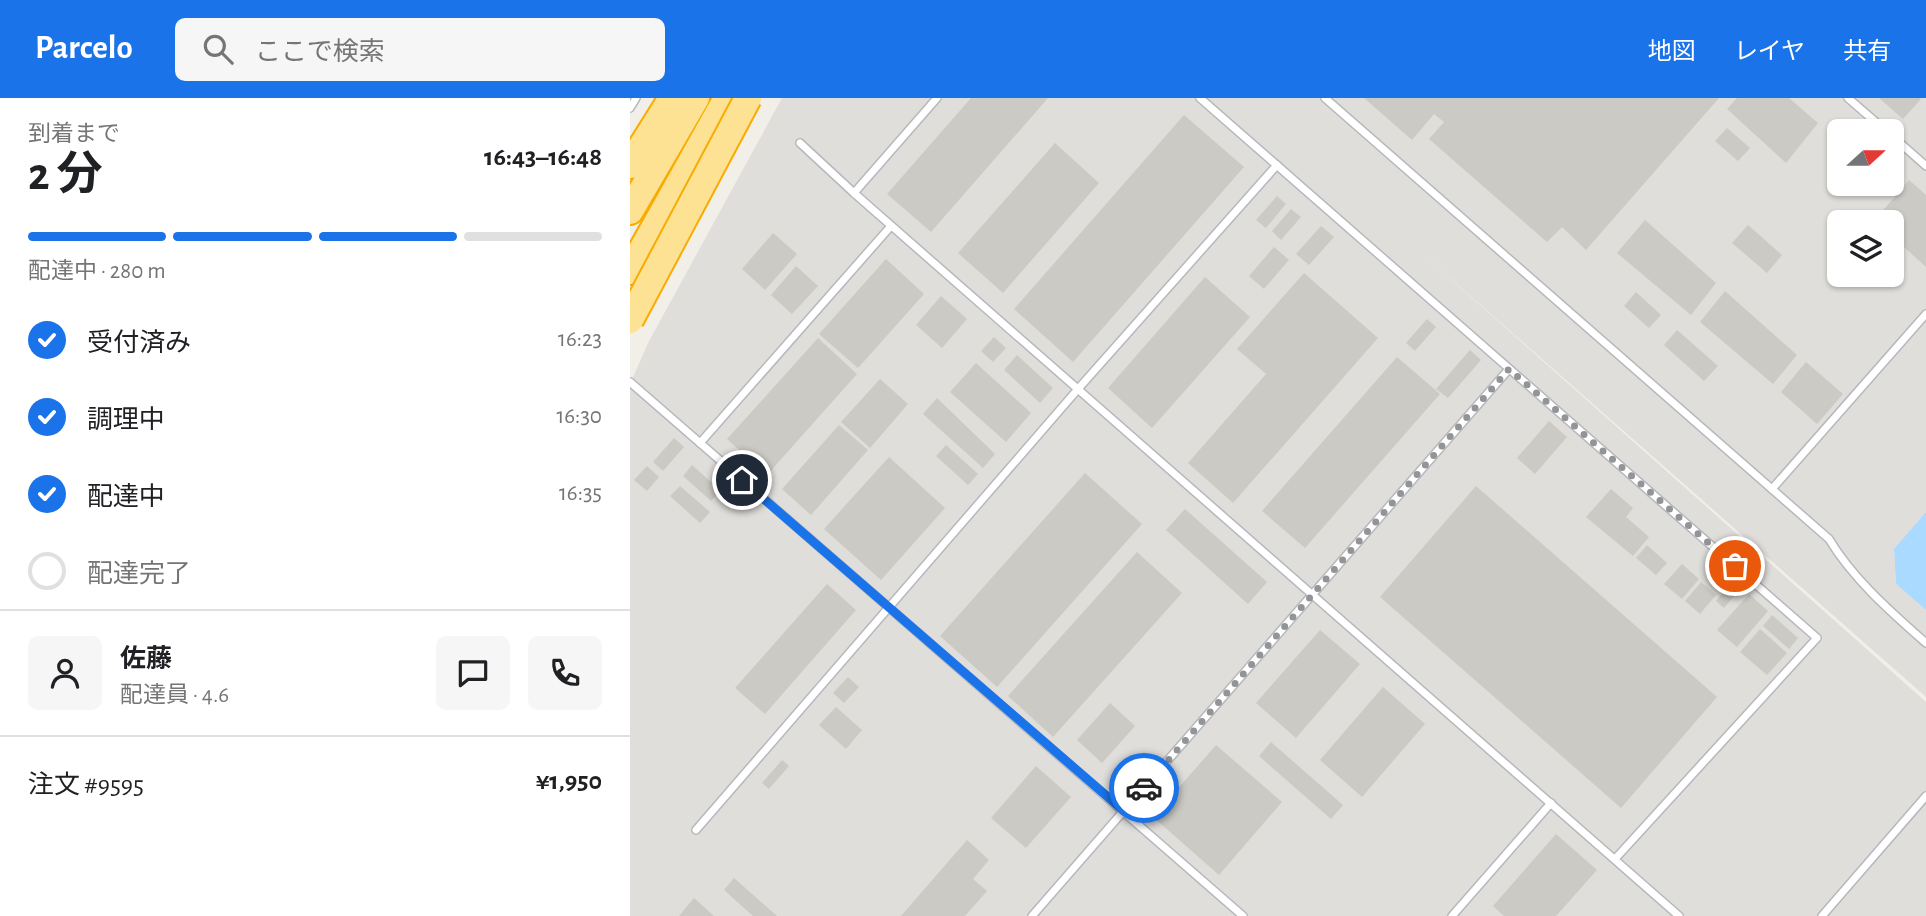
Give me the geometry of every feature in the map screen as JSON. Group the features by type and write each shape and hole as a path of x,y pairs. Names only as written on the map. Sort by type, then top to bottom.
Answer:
{"highway":[{"path":"630,163 637,140 661,98"},
{"path":"630,163 672,98"},
{"path":"630,211 696,98"},
{"path":"630,271 727,98"},
{"path":"630,320 748,98"}],"lane":[{"path":"630,108 636,98"},
{"path":"854,194 937,98"},
{"path":"1200,98 1817,638 1615,859"},
{"path":"1325,98 1829,539 1841,560 1926,643"},
{"path":"1848,98 1872,119"},
{"path":"800,143 854,194 1679,916"},
{"path":"1904,147 1926,166"},
{"path":"696,830 1078,389 1277,165"},
{"path":"700,443 891,226"},
{"path":"1772,489 1926,314"},
{"path":"1032,916 1509,369"},
{"path":"630,382 1243,916"},
{"path":"1822,916 1926,796"},
{"path":"1452,916 1551,803"}],"shaded area":[{"path":"782,98 1926,98 1926,512 1894,550 1896,584 1926,610 1926,697 1418,250 1926,702 1926,916 630,916 630,384 648,343"}],"water":[{"path":"1926,512 1926,610 1896,584 1894,549"}],"building":[{"path":"971,98 1048,98 931,232 887,194"},
{"path":"1364,98 1719,98 1586,250 1562,227 1547,242 1429,139 1444,122 1434,114 1412,140"},
{"path":"1737,98 1789,98 1818,123 1786,163 1727,109"},
{"path":"1879,98 1920,98 1903,119"},
{"path":"1184,115 1244,167 1073,362 1014,309"},
{"path":"1727,128 1750,148 1738,161 1715,141"},
{"path":"1055,143 1099,183 1003,293 958,253"},
{"path":"1909,180 1926,195 1926,267 1904,247 1904,210 1883,210 1895,196 1904,196 1904,186"},
{"path":"1277,196 1286,204 1266,228 1256,220"},
{"path":"1291,209 1301,217 1281,240 1272,231"},
{"path":"1645,220 1716,283 1691,315 1617,253"},
{"path":"1748,225 1782,255 1767,273 1732,243"},
{"path":"1321,226 1334,237 1309,265 1296,254"},
{"path":"773,233 797,254 765,290 742,269"},
{"path":"1274,247 1289,260 1264,289 1249,276"},
{"path":"886,259 924,294 858,368 819,334"},
{"path":"796,266 818,286 792,314 771,295"},
{"path":"1304,273 1378,338 1233,503 1188,463 1266,374 1237,349"},
{"path":"1205,277 1250,317 1152,428 1108,388"},
{"path":"1725,291 1797,355 1773,384 1700,322"},
{"path":"1636,292 1661,315 1649,328 1624,306"},
{"path":"941,296 967,319 942,348 916,325"},
{"path":"1427,319 1436,327 1415,351 1406,343"},
{"path":"1677,330 1718,366 1704,381 1664,345"},
{"path":"994,337 1006,348 993,362 981,351"},
{"path":"818,338 857,374 767,475 727,439"},
{"path":"1470,350 1481,360 1448,398 1436,389"},
{"path":"1017,355 1053,388 1040,403 1004,370"},
{"path":"1397,357 1440,394 1305,548 1262,511"},
{"path":"1806,362 1843,394 1817,424 1781,392"},
{"path":"976,363 1031,413 1006,442 950,392"},
{"path":"880,379 908,404 870,448 841,422"},
{"path":"937,398 995,454 983,468 923,414"},
{"path":"1549,421 1567,437 1535,474 1517,458"},
{"path":"839,425 868,450 811,515 782,489"},
{"path":"674,438 684,447 663,471 653,462"},
{"path":"946,445 978,474 968,485 936,456"},
{"path":"889,457 945,508 881,580 824,529"},
{"path":"692,465 721,491 711,501 683,476"},
{"path":"647,466 659,477 647,491 634,480"},
{"path":"1085,473 1142,524 997,687 940,636"},
{"path":"680,486 710,512 700,523 670,496"},
{"path":"1476,486 1717,697 1621,808 1380,597"},
{"path":"1611,489 1633,508 1626,517 1649,537 1633,556 1586,517"},
{"path":"1185,509 1267,582 1248,604 1166,530"},
{"path":"1647,545 1667,563 1656,575 1636,558"},
{"path":"1137,552 1182,593 1053,737 1008,696"},
{"path":"1682,564 1699,579 1682,599 1664,584"},
{"path":"1713,565 1730,580 1724,587 1707,572"},
{"path":"1701,582 1716,595 1700,614 1685,601"},
{"path":"1732,582 1740,589 1724,608 1716,601"},
{"path":"827,584 856,610 765,714 735,688"},
{"path":"1749,594 1768,611 1737,647 1717,630"},
{"path":"1772,615 1798,638 1789,649 1763,626"},
{"path":"1760,629 1787,653 1767,675 1740,652"},
{"path":"1320,630 1360,664 1296,738 1256,703"},
{"path":"848,677 859,687 844,703 833,693"},
{"path":"1383,687 1425,724 1362,797 1320,760"},
{"path":"1110,703 1135,726 1102,763 1077,740"},
{"path":"836,707 862,730 846,749 819,725"},
{"path":"1271,742 1343,805 1331,819 1259,756"},
{"path":"1216,745 1282,802 1219,875 1153,817"},
{"path":"782,760 789,766 769,789 762,783"},
{"path":"1036,766 1071,797 1026,848 991,818"},
{"path":"1556,834 1597,870 1556,916 1504,916 1493,906"},
{"path":"967,840 989,860 973,879 987,891 965,916 901,916"},
{"path":"734,878 777,916 753,916 724,890"},
{"path":"694,898 714,916 679,916"}],"way so far":[{"path":"1144,788 1509,369 1735,566"}],"route":[{"path":"742,480 1124,811 1144,788"}]}
